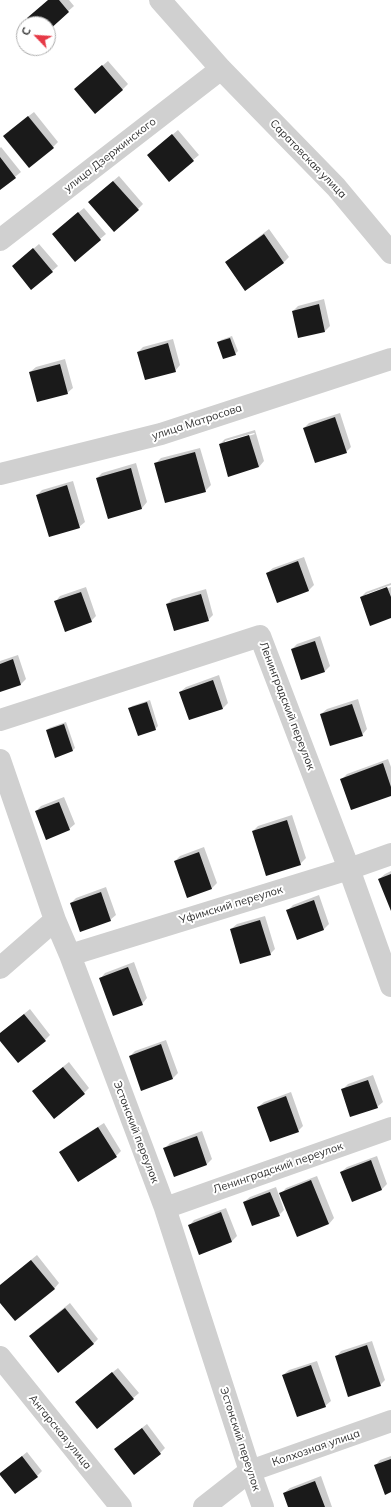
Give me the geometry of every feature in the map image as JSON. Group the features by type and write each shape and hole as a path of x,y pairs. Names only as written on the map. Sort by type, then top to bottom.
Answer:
{"street":[{"name":"Саратовская улица","path":"160,0 220,69 336,187 391,253"},
{"name":"улица Дзержинского","path":"0,240 220,69"},
{"name":"улица Матросова","path":"0,474 161,434 391,359"},
{"name":"Ленинградский переулок","path":"0,720 260,636 349,868 391,986"},
{"name":"Эстонский переулок","path":"1,768 55,920 70,955 165,1208 263,1507"},
{"name":"Уфимский переулок","path":"70,955 391,854"},
{"path":"0,968 55,920"},
{"name":"Ленинградский переулок","path":"165,1208 391,1128"},
{"name":"Ангарская улица","path":"0,1357 121,1507"},
{"name":"Колхозная улица","path":"204,1507 250,1471 391,1421"}],"building":[{"path":"48,0 59,0 69,12 56,24 56,16 29,16"},
{"path":"102,65 123,90 95,114 74,89"},
{"path":"28,116 54,148 29,168 3,136"},
{"path":"172,134 194,161 169,182 147,155"},
{"path":"0,157 16,178 0,190"},
{"path":"113,181 139,210 114,232 88,202"},
{"path":"78,212 101,240 75,262 52,234"},
{"path":"264,234 284,263 245,291 225,262"},
{"path":"33,248 53,272 31,290 12,266"},
{"path":"319,304 325,332 298,338 292,311"},
{"path":"230,338 236,355 223,359 217,342"},
{"path":"168,343 176,372 145,380 137,352"},
{"path":"60,364 68,394 37,402 29,372"},
{"path":"335,417 347,453 315,463 303,428"},
{"path":"249,435 259,467 228,477 219,444"},
{"path":"195,452 206,492 165,503 154,463"},
{"path":"131,468 142,509 108,519 96,478"},
{"path":"67,485 80,528 49,537 36,495"},
{"path":"298,561 309,591 277,603 266,573"},
{"path":"387,587 391,597 391,618 370,626 360,597"},
{"path":"81,592 92,622 65,632 54,601"},
{"path":"201,594 209,621 174,631 166,604"},
{"path":"315,641 325,672 301,680 291,649"},
{"path":"13,659 21,685 0,692 0,664"},
{"path":"213,680 223,709 189,720 179,692"},
{"path":"147,702 156,730 138,736 128,708"},
{"path":"352,704 363,736 330,746 320,714"},
{"path":"64,724 73,751 55,758 46,730"},
{"path":"383,763 391,787 391,796 351,810 340,779"},
{"path":"59,802 70,830 46,840 35,811"},
{"path":"287,820 301,865 266,876 252,831"},
{"path":"199,852 212,889 187,898 174,861"},
{"path":"391,874 391,911 378,879"},
{"path":"101,892 111,921 80,932 70,903"},
{"path":"314,900 324,930 297,940 286,910"},
{"path":"260,920 271,955 240,964 230,929"},
{"path":"128,967 143,1005 113,1016 99,978"},
{"path":"24,1014 46,1041 18,1063 0,1041 0,1033"},
{"path":"161,1044 173,1079 141,1091 129,1056"},
{"path":"63,1067 85,1094 54,1119 32,1091"},
{"path":"368,1080 378,1108 350,1117 341,1089"},
{"path":"286,1096 299,1132 270,1142 257,1107"},
{"path":"98,1127 117,1157 78,1182 59,1152"},
{"path":"197,1136 207,1165 174,1177 163,1148"},
{"path":"371,1160 382,1190 352,1202 340,1172"},
{"path":"311,1180 329,1224 297,1237 279,1193"},
{"path":"270,1192 280,1216 252,1226 243,1202"},
{"path":"221,1212 232,1242 199,1255 188,1225"},
{"path":"31,1260 55,1289 15,1321 0,1303 0,1285"},
{"path":"65,1308 94,1344 58,1373 29,1336"},
{"path":"367,1345 381,1386 348,1397 335,1356"},
{"path":"311,1365 326,1407 297,1417 282,1375"},
{"path":"112,1372 134,1399 97,1429 75,1402"},
{"path":"142,1428 161,1454 134,1475 114,1449"},
{"path":"22,1456 38,1477 15,1494 0,1473"},
{"path":"391,1459 391,1492 385,1495 374,1465"},
{"path":"315,1481 325,1507 288,1507 283,1493"}]}
